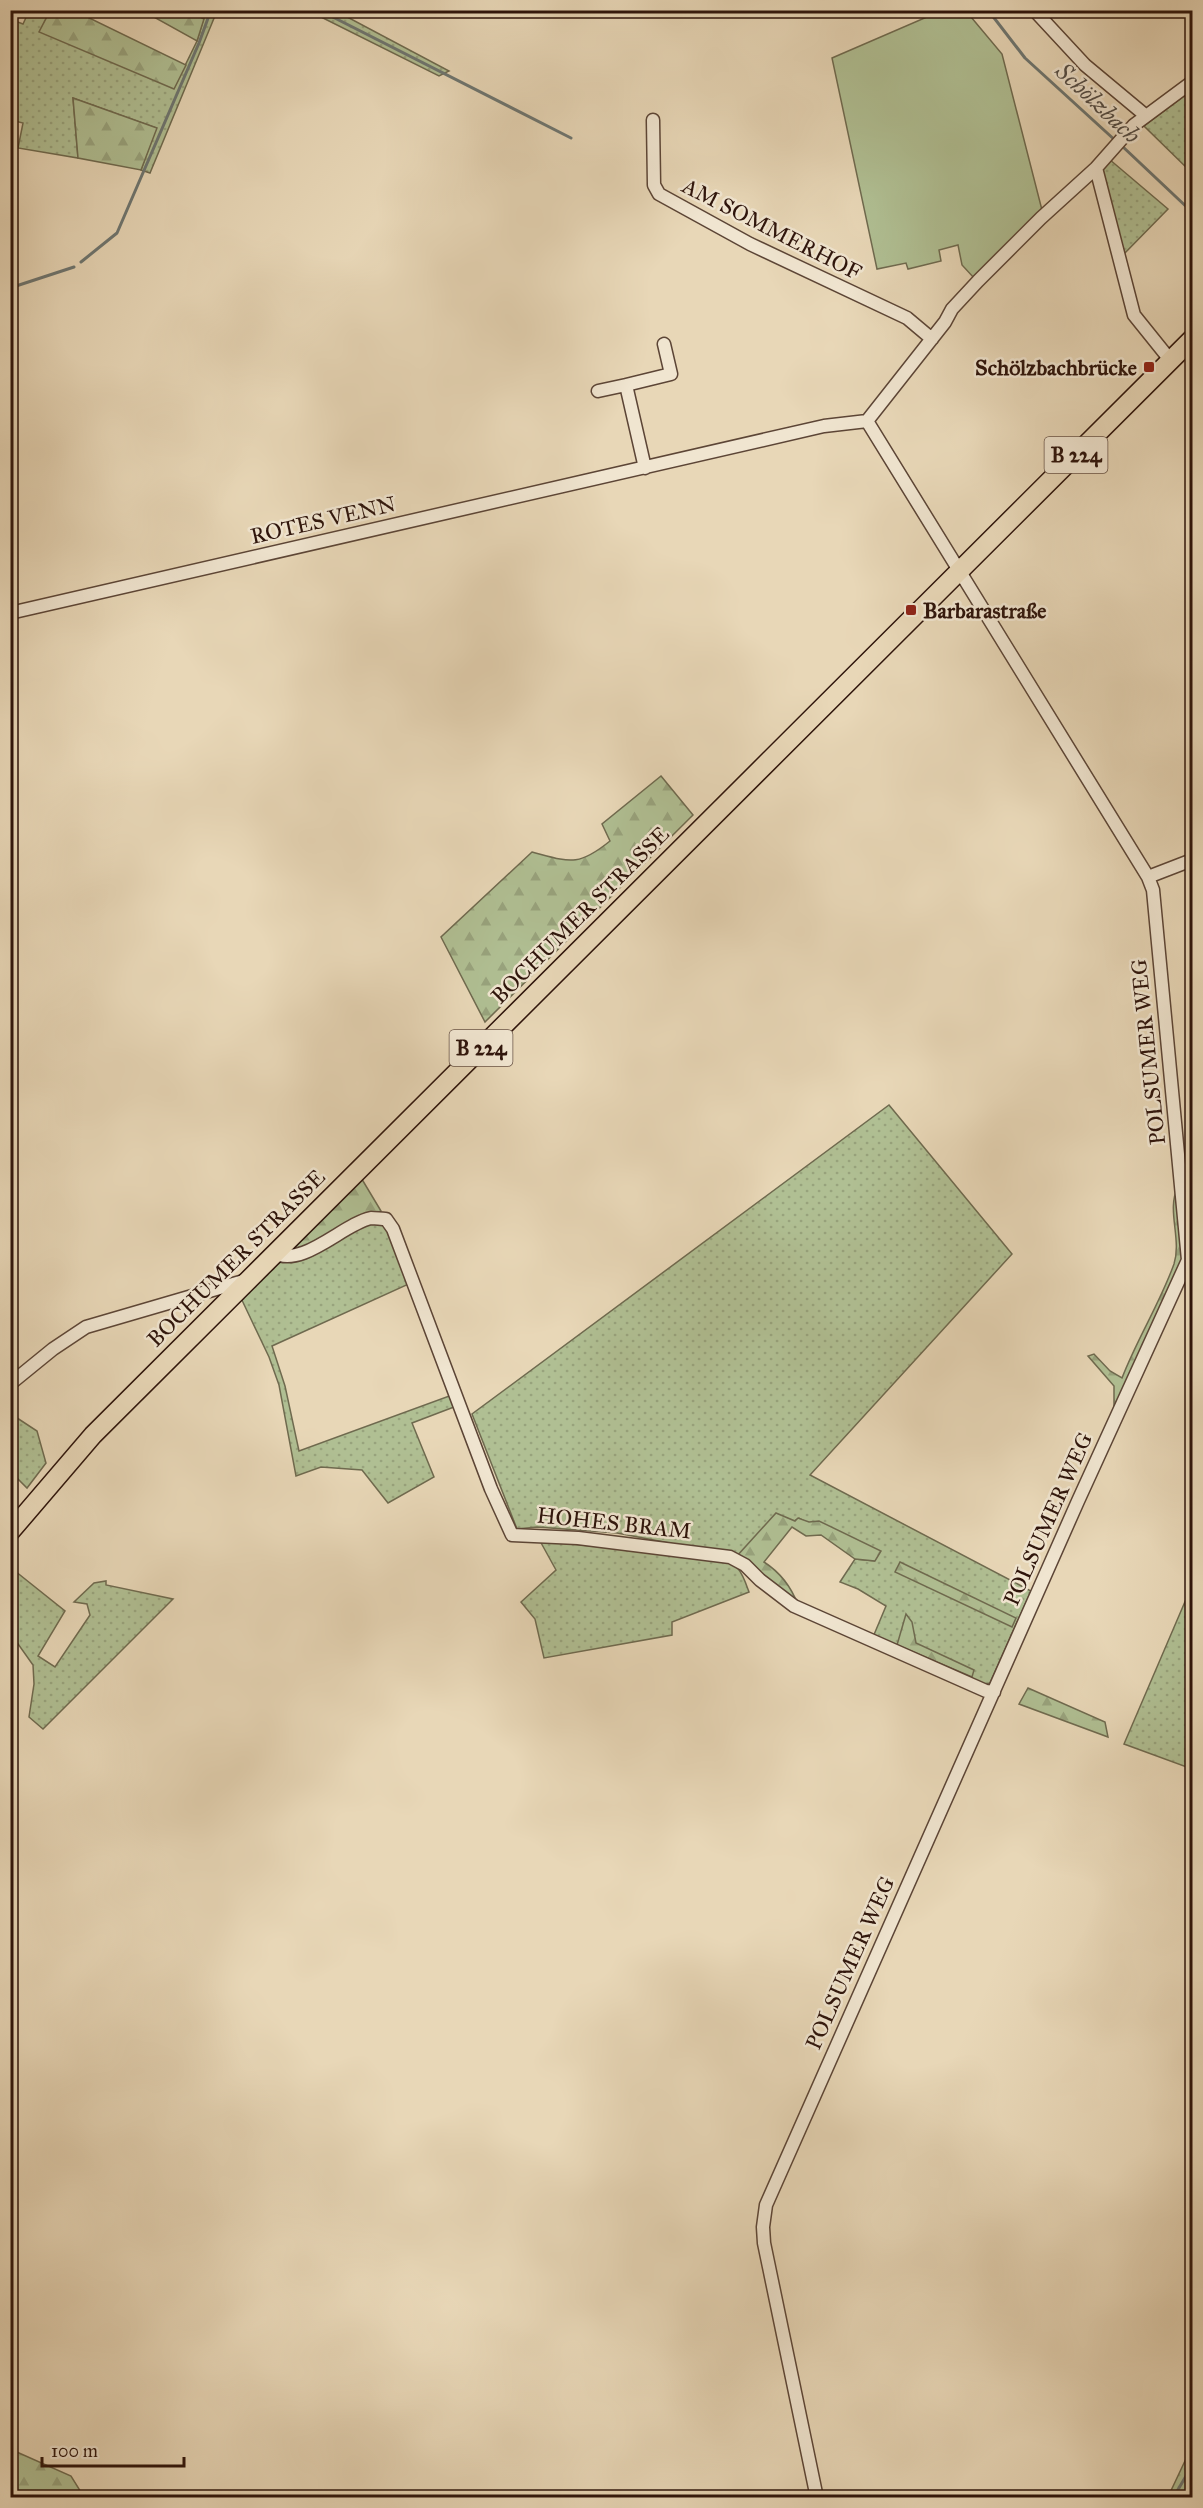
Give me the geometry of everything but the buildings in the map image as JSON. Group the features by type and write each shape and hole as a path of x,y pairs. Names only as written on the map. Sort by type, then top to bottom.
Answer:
{"main road":[{"name":"BOCHUMER STRASSE","path":"10,1532 93,1435 1192,339"}],"street":[{"path":"1034,10 1085,65 1145,115"},
{"path":"959,570 867,421 932,339 952,309 978,281 1041,218 1096,168 1145,115 1192,82"},
{"name":"AM SOMMERHOF","path":"653,120 654,185 659,195 750,244 907,318 932,339"},
{"path":"1096,168 1134,315 1170,361"},
{"path":"598,391 671,374 664,344"},
{"path":"626,385 645,468"},
{"name":"ROTES VENN","path":"10,613 824,426 867,421"},
{"name":"POLSUMER WEG","path":"817,2498 764,2243 764,2212 832,2054 1188,1260 1154,901 1148,877 959,570"},
{"path":"1148,877 1192,860"},
{"name":"HOHES BRAM","path":"274,1253 280,1256 293,1255 308,1250 372,1218 386,1219 393,1229 491,1489 512,1535 578,1538 730,1557 745,1565 760,1580 794,1606 986,1691 994,1692"},
{"path":"10,1384 52,1349 86,1327 247,1280"}],"green space":[{"path":"943,10 966,11 1002,54 1042,210 974,278 962,265 958,245 939,250 941,261 908,269 906,263 877,269 832,58"},
{"path":"29,11 50,11 40,31 174,88 197,41 206,11 217,11 150,173 141,170 156,128 73,98 78,158 18,148 23,123 11,120 10,19 23,24"},
{"path":"50,11 75,11 186,65 174,89 39,32"},
{"path":"143,11 188,11 204,19 197,41"},
{"path":"309,11 336,11 449,71 439,76"},
{"path":"1192,90 1192,173 1144,126"},
{"path":"73,98 157,128 141,170 78,158"},
{"path":"1109,159 1168,209 1122,256 1100,170"},
{"path":"661,776 693,815 485,1022 441,937 532,852 565,860 581,859 610,841 602,824"},
{"path":"889,1105 1012,1254 810,1475 1031,1591 990,1683 983,1685 873,1637 886,1606 858,1589 840,1582 855,1559 875,1561 799,1518 737,1556 617,1533 537,1527 517,1529 472,1414"},
{"path":"360,1176 381,1211 308,1247 290,1249"},
{"path":"1178,1187 1182,1221 1182,1267 1114,1409 1114,1386 1088,1356 1094,1354 1110,1371 1122,1378 1174,1264 1176,1245 1173,1205"},
{"path":"371,1221 384,1223 411,1283 272,1346 285,1386 299,1451 452,1395 454,1407 412,1423 434,1477 388,1503 362,1470 321,1467 296,1476 279,1385 269,1357 240,1296 277,1258"},
{"path":"11,1414 37,1431 46,1463 27,1488 11,1474"},
{"path":"776,1513 795,1521 798,1518 809,1522 819,1521 881,1551 875,1561 855,1559 821,1535 806,1536 792,1527 764,1562 785,1580 798,1605 737,1556"},
{"path":"540,1541 716,1558 738,1569 749,1592 672,1622 672,1635 544,1658 535,1619 521,1602 556,1570"},
{"path":"900,1562 1016,1618 1012,1627 895,1572"},
{"path":"10,1567 65,1611 38,1656 55,1667 90,1615 87,1604 74,1602 94,1583 106,1581 106,1585 173,1599 43,1729 29,1717 34,1684 33,1665 11,1634"},
{"path":"1190,1590 1192,1591 1192,1769 1124,1744"},
{"path":"906,1614 912,1622 916,1643 974,1670 972,1677 897,1645"},
{"path":"1028,1688 1105,1722 1108,1737 1019,1704"},
{"path":"1192,2446 1192,2497 1168,2497"},
{"path":"10,2449 71,2476 84,2497 18,2497 11,2493"}],"waterway":[{"path":"81,262 117,233 211,10"},
{"path":"319,10 571,138"},
{"name":"Schölzbach","path":"988,10 1025,58 1117,142"},
{"name":"Schölzbach","path":"1122,146 1192,212"},
{"path":"10,288 74,267"},
{"path":"1173,2498 1192,2466"}],"place":[{"name":"Schölzbachbrücke","path":"1149,367"},
{"name":"Barbarastraße","path":"911,610"}]}
